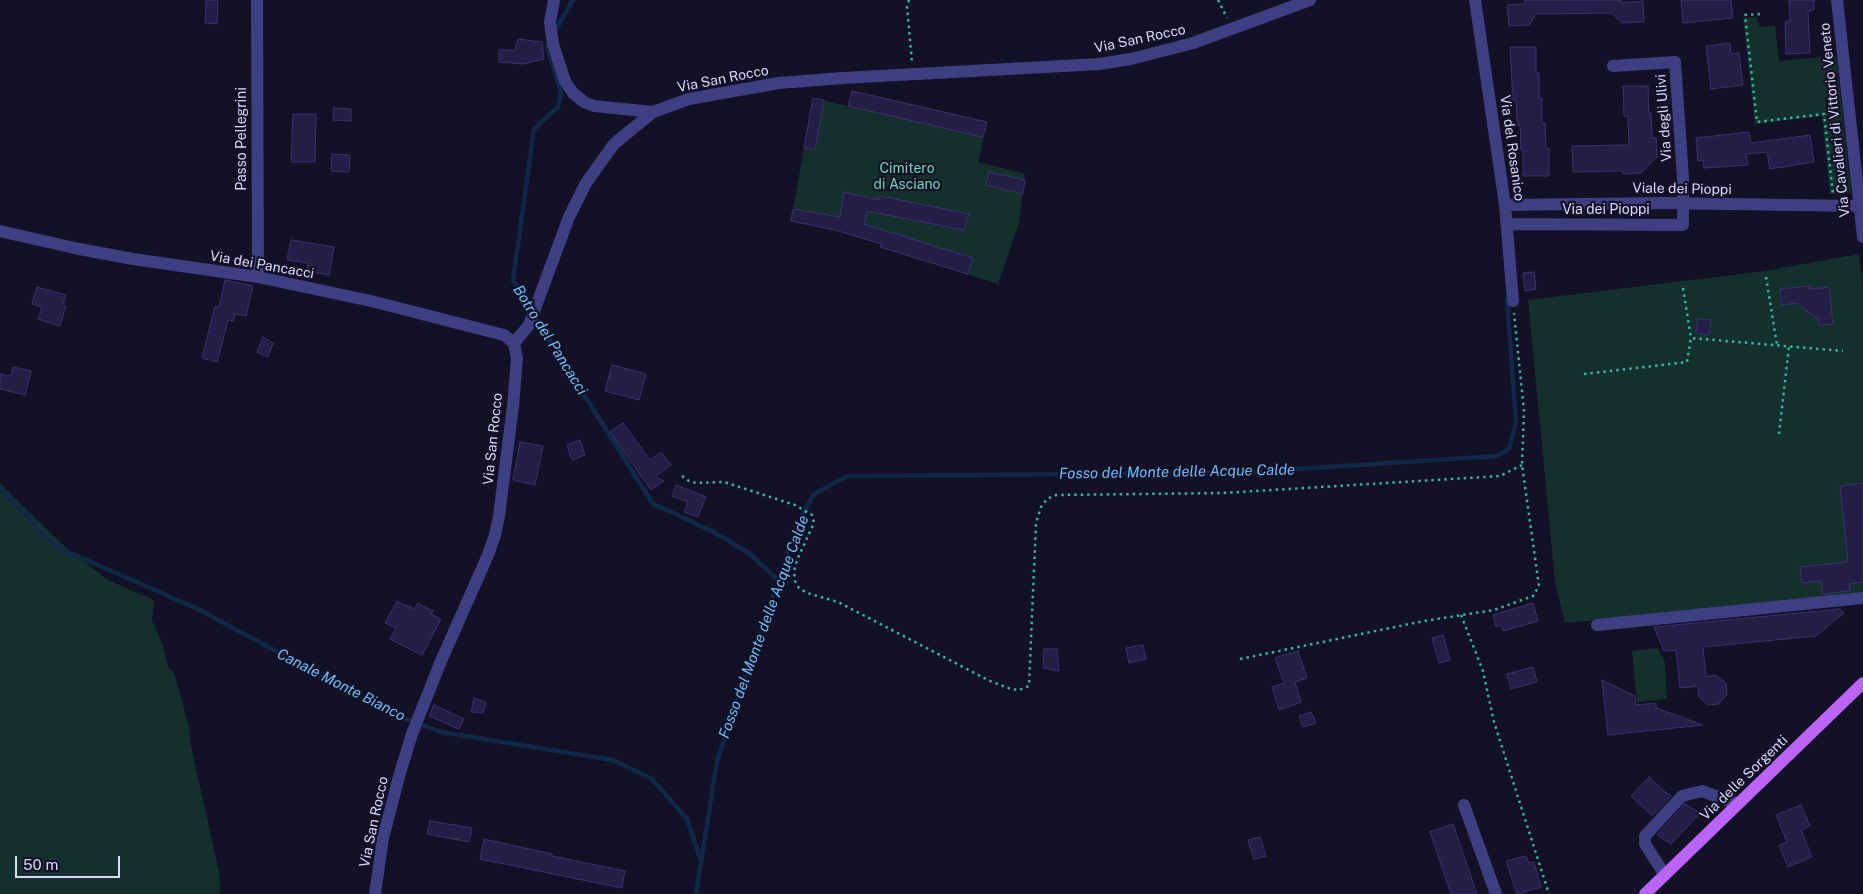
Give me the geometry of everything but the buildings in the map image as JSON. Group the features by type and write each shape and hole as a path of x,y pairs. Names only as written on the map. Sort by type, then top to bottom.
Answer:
{"main road":[{"name":"Via delle Sorgenti","path":"1645,894 1863,683"}],"street":[{"name":"Passo Pellegrini","path":"257,0 258,277"},
{"path":"554,0 550,22 553,44 565,81 578,98 594,106 653,112"},
{"name":"Via San Rocco","path":"375,894 383,838 412,734 488,555 500,516 517,358 514,343 529,324 565,225 586,183 614,144 653,112 689,100 779,83 1099,64 1131,59 1193,43 1310,0"},
{"name":"Via del Rosanico","path":"1475,0 1505,205 1513,301"},
{"name":"Via Cavalieri di Vittorio Veneto","path":"1837,0 1857,136 1859,206 1863,237"},
{"name":"Via degli Ulivi","path":"1613,66 1675,62 1683,204"},
{"name":"Viale dei Pioppi","path":"1505,205 1683,204 1859,206"},
{"name":"Via dei Pioppi","path":"1507,224 1683,225 1683,204"},
{"name":"Via dei Pancacci","path":"0,231 132,259 258,277 443,318 504,334 514,343"},
{"path":"1597,625 1863,598"},
{"path":"1665,876 1645,844 1645,836 1682,796 1702,791 1738,804"},
{"path":"1464,805 1496,894"}],"path":[{"path":"905,0 913,76"},
{"path":"907,7 909,0"},
{"path":"1218,0 1220,5"},
{"path":"1760,14 1745,15 1757,122 1824,114 1835,205"},
{"path":"1766,277 1777,345"},
{"path":"1584,374 1687,362 1691,338 1682,288"},
{"path":"1240,659 1424,621 1494,610 1533,596 1539,586 1522,465 1524,411 1513,301"},
{"path":"1691,338 1843,351"},
{"path":"1779,434 1789,346"},
{"path":"682,476 696,483 724,482 795,504 812,515 814,523 797,560 794,572 795,582 799,588 807,593 838,602 990,681 1019,690 1029,686 1036,523 1040,507 1047,499 1056,495 1223,493 1500,476 1522,465"},
{"path":"1461,615 1483,671 1494,722 1549,894"}],"green space":[{"path":"1757,17 1759,27 1775,26 1779,61 1836,56 1851,193 1830,194 1822,116 1755,124 1743,18"},
{"name":"Cimitero di Asciano","path":"852,91 987,122 978,162 1025,174 1019,223 998,284 880,247 881,244 835,230 791,221 813,98 848,106"},
{"path":"1859,254 1863,289 1863,595 1565,623 1555,581 1528,300 1765,271"},
{"path":"0,483 63,545 108,580 154,600 152,620 163,645 168,667 174,673 189,727 191,746 220,876 220,894 0,894"},
{"path":"1658,648 1665,663 1667,699 1637,702 1632,651"}],"waterway":[{"name":"Botro del Pancacci","path":"555,31 573,0"},
{"name":"Botro del Pancacci","path":"531,310 513,280 534,129 558,107 561,92 547,46 549,43"},
{"name":"Fosso del Monte delle Acque Calde","path":"696,894 717,761 795,531 813,495 847,476 1235,473 1497,456 1509,449 1516,423 1507,299"},
{"name":"Botro del Pancacci","path":"535,317 653,504 710,530 749,553 779,581"},
{"name":"Canale Monte Bianco","path":"0,489 31,519 41,533 59,548 198,609 392,714 441,732 613,760 652,779 687,819 701,861"}]}
